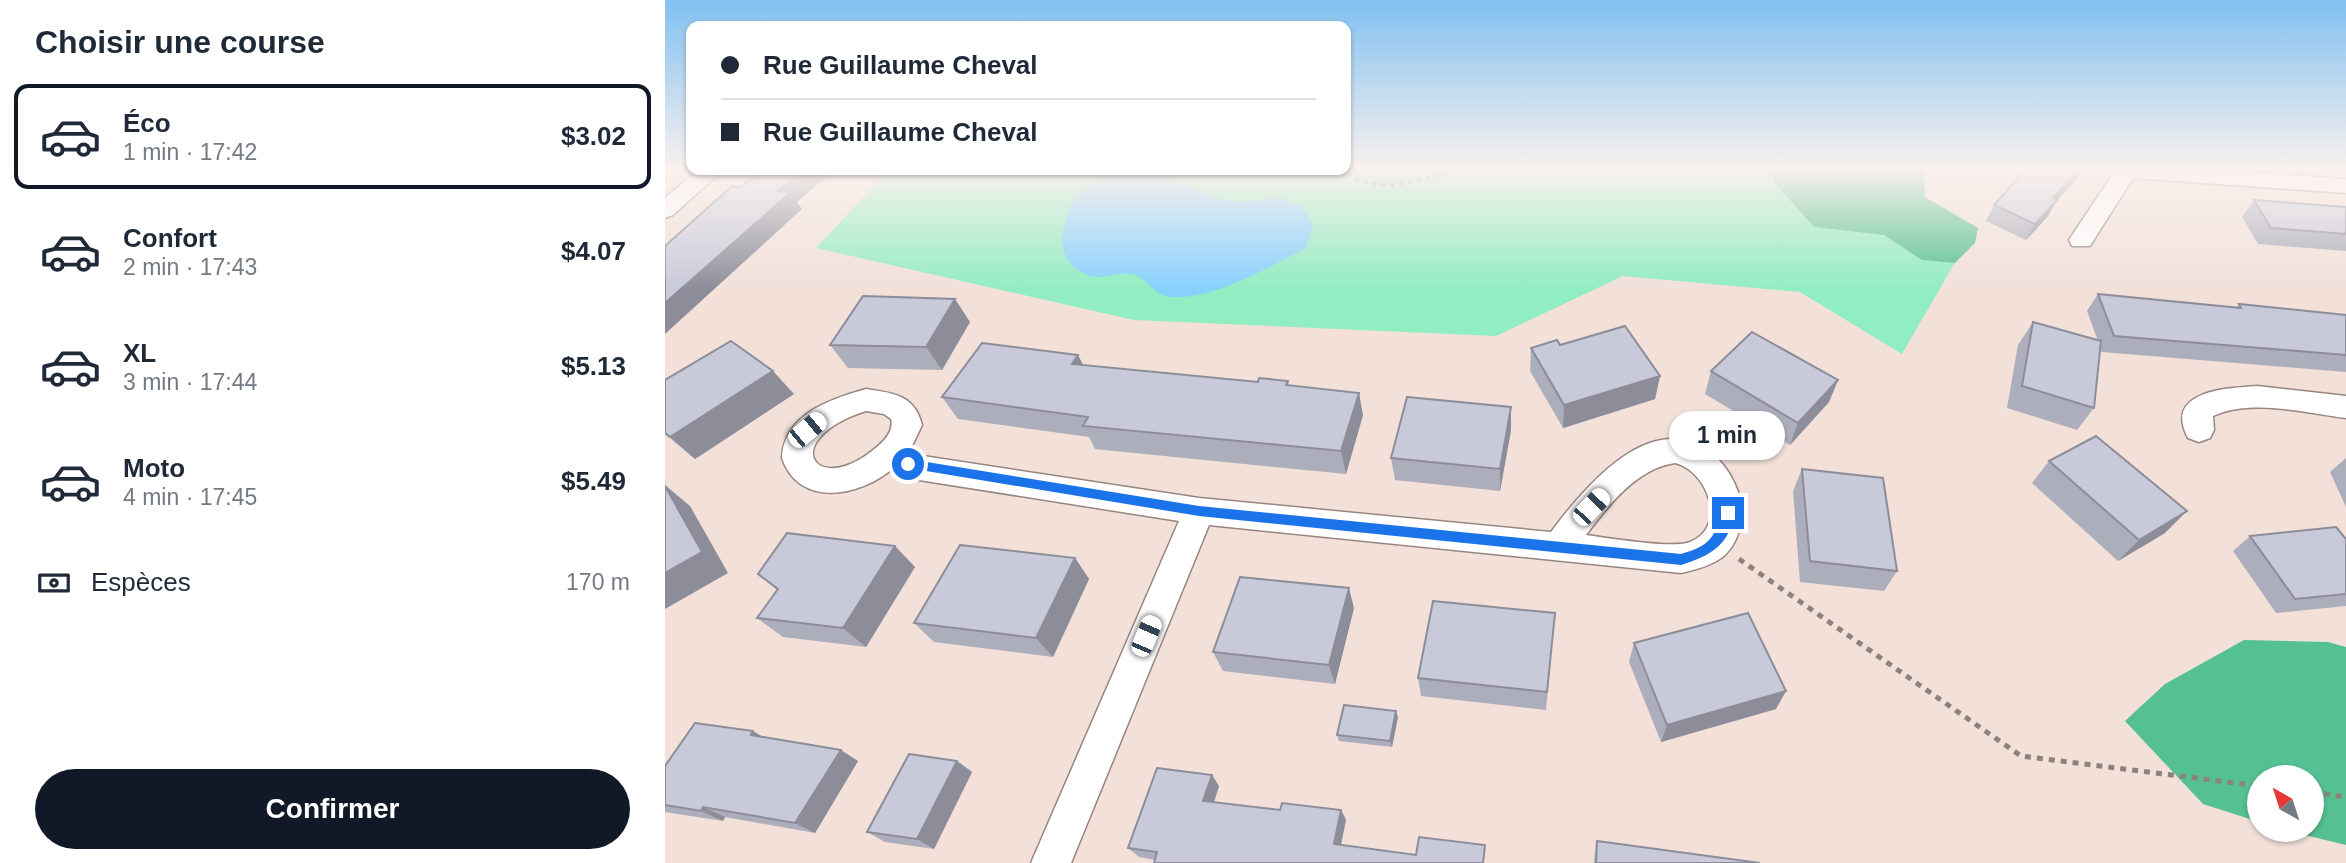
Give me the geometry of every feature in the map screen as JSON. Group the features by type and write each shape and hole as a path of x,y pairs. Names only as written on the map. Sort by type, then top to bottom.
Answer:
{"street":[{"path":"2081,240 2101,209"},
{"path":"2200,430 2198,410 2222,399 2257,397 2346,407"},
{"path":"891,455 919,468 1199,511 1559,547 1681,559 1702,553 1716,543 1726,527 1728,513 1721,487 1710,470 1693,456 1675,451 1642,460 1622,475 1576,523 1559,547"},
{"path":"1051,863 1199,511"}],"path":[{"path":"1716,543 2021,756 2247,784"},
{"path":"2324,794 2346,797"}],"green space":[{"path":"852,209 1927,209 1965,245 1902,354 1800,292 1623,276 1496,336 1134,320 816,248"},
{"path":"1798,209 1946,209 1978,228 1975,243 1955,263 1922,260 1884,235 1814,227"},
{"path":"2244,640 2328,642 2346,647 2346,845 2324,840 2324,765 2247,765 2247,818 2203,804 2125,721 2165,684"}],"water":[{"path":"1070,209 1304,209 1313,225 1306,248 1276,264 1223,288 1172,297 1165,296 1132,274 1097,277 1085,274 1073,266 1066,256 1063,244 1066,217"}],"building":[{"path":"706,209 772,209 665,303 665,246"},
{"path":"2003,209 2049,209 2035,224"},
{"path":"2260,209 2346,209 2346,234 2271,228"},
{"path":"2098,294 2346,315 2346,355 2114,336"},
{"path":"863,296 955,299 926,347 830,345"},
{"path":"2033,322 2101,341 2094,408 2022,386"},
{"path":"1625,326 1660,376 1564,405 1531,348 1557,340 1560,345"},
{"path":"1752,332 1838,380 1798,423 1711,371"},
{"path":"731,341 773,371 670,437 665,433 665,380"},
{"path":"982,343 1078,355 1072,364 1258,382 1259,378 1288,381 1286,385 1359,393 1341,451 1083,426 1088,417 942,397"},
{"path":"1407,397 1511,407 1500,469 1391,458"},
{"path":"2096,436 2187,511 2139,540 2049,461"},
{"path":"1802,469 1883,478 1897,571 1810,561"},
{"path":"665,486 702,552 665,573"},
{"path":"2336,527 2346,539 2346,594 2295,599 2250,536"},
{"path":"787,533 895,546 843,628 757,618 778,589 758,574"},
{"path":"960,545 1075,558 1036,638 914,623"},
{"path":"1240,577 1349,588 1329,665 1213,652"},
{"path":"1433,601 1555,613 1547,692 1418,678"},
{"path":"1748,613 1786,691 1667,725 1634,643"},
{"path":"1344,705 1396,711 1390,741 1337,735"},
{"path":"695,723 753,731 751,735 841,750 795,823 703,807 701,811 665,805 665,766"},
{"path":"909,754 957,761 917,839 867,832"},
{"path":"1157,768 1212,775 1203,801 1280,810 1282,803 1341,810 1334,844 1416,855 1419,837 1485,845 1483,863 1154,863 1157,852 1128,848"},
{"path":"1597,841 1760,863 1596,863"}],"route":[{"path":"908,464 919,468 1199,511 1681,559 1702,553 1716,543 1726,527 1728,513"}]}
